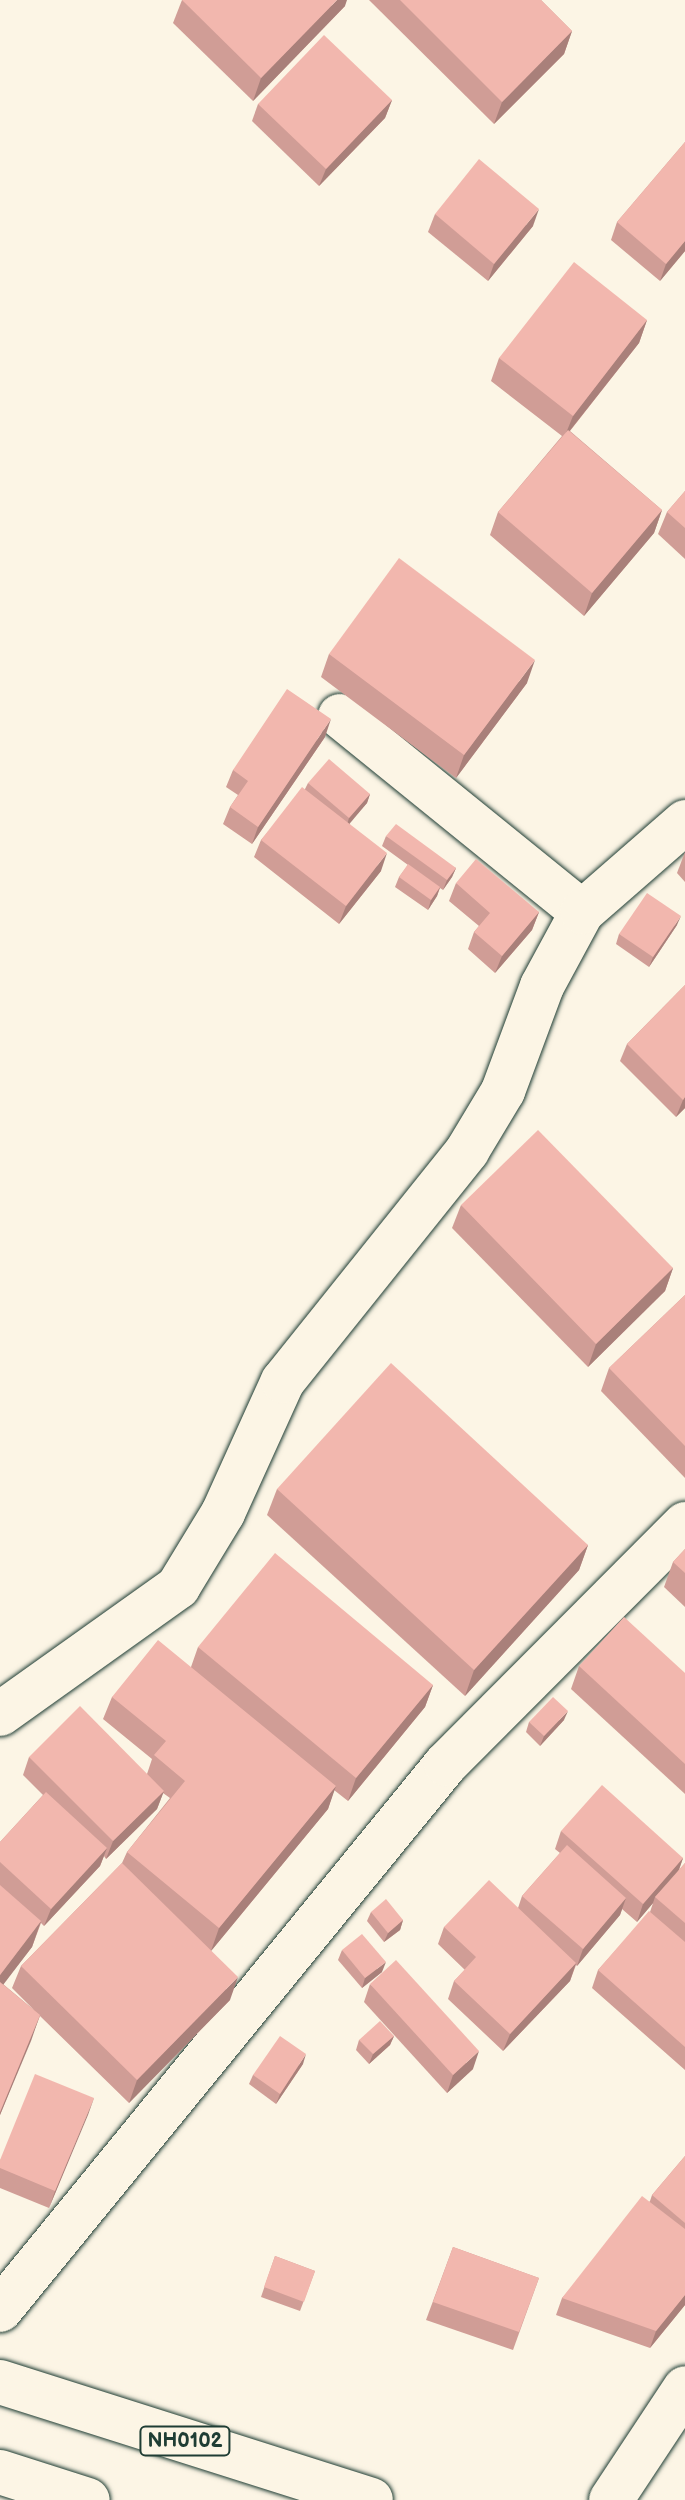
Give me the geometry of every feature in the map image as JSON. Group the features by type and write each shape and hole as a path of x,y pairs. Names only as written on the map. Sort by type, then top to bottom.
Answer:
{"main road":[{"path":"340,716 582,912"},
{"path":"0,1714 178,1587 223,1513 283,1381 467,1151 503,1091 542,986 582,912 685,822"},
{"path":"0,2310 446,1764 685,1524"},
{"name":"NH0102","path":"0,2382 371,2500"},
{"path":"611,2500 685,2388"},
{"path":"0,2472 88,2500"}],"building":[{"path":"182,0 337,0 261,78"},
{"path":"400,0 541,0 572,31 502,102"},
{"path":"324,35 392,100 326,169 258,104"},
{"path":"685,142 685,241 666,264 617,222"},
{"path":"479,159 539,209 494,264 435,214"},
{"path":"574,262 647,320 573,416 499,358"},
{"path":"568,430 662,510 592,593 498,512"},
{"path":"685,491 685,528 667,512"},
{"path":"399,558 535,660 464,755 329,654"},
{"path":"287,689 331,719 258,827 230,807 248,781 233,770"},
{"path":"329,759 370,794 349,818 308,783"},
{"path":"302,787 387,853 346,906 261,840"},
{"path":"396,824 456,868 447,880 386,836"},
{"path":"476,859 539,912 502,956 474,932 490,913 456,883"},
{"path":"408,864 440,887 431,900 399,877"},
{"path":"647,893 681,916 653,957 619,934"},
{"path":"685,985 685,1097 683,1100 627,1044"},
{"path":"538,1130 673,1268 596,1344 461,1205"},
{"path":"685,1295 685,1446 609,1368"},
{"path":"391,1363 588,1545 474,1670 277,1489"},
{"path":"685,1549 685,1573 673,1562"},
{"path":"275,1553 433,1685 356,1778 198,1647"},
{"path":"624,1617 685,1673 685,1764 579,1666"},
{"path":"158,1640 336,1786 219,1928 127,1852 185,1781 154,1755 166,1741 112,1697"},
{"path":"553,1697 568,1711 544,1736 529,1722"},
{"path":"80,1706 164,1791 113,1841 29,1757"},
{"path":"602,1785 683,1858 643,1904 561,1831"},
{"path":"46,1792 107,1848 51,1909 0,1862 0,1842"},
{"path":"567,1845 626,1898 583,1949 522,1896"},
{"path":"122,1863 238,1977 137,2080 21,1966"},
{"path":"685,1863 685,1923 655,1897"},
{"path":"489,1880 576,1963 510,2034 454,1981 476,1957 444,1927"},
{"path":"0,1885 41,1921 0,1975"},
{"path":"386,1899 403,1920 388,1933 371,1912"},
{"path":"649,1911 685,1942 685,2047 598,1970"},
{"path":"362,1934 386,1962 365,1978 342,1950"},
{"path":"396,1960 479,2051 453,2075 370,1984"},
{"path":"0,1982 40,2015 0,2112"},
{"path":"380,2021 394,2036 373,2054 359,2040"},
{"path":"280,2036 306,2054 280,2094 253,2075"},
{"path":"35,2074 94,2098 55,2191 0,2168 0,2160"},
{"path":"685,2156 685,2223 652,2195"},
{"path":"642,2196 685,2229 685,2295 656,2331 562,2298"},
{"path":"453,2247 539,2278 519,2332 433,2302"},
{"path":"275,2256 315,2271 304,2302 264,2287"}]}
